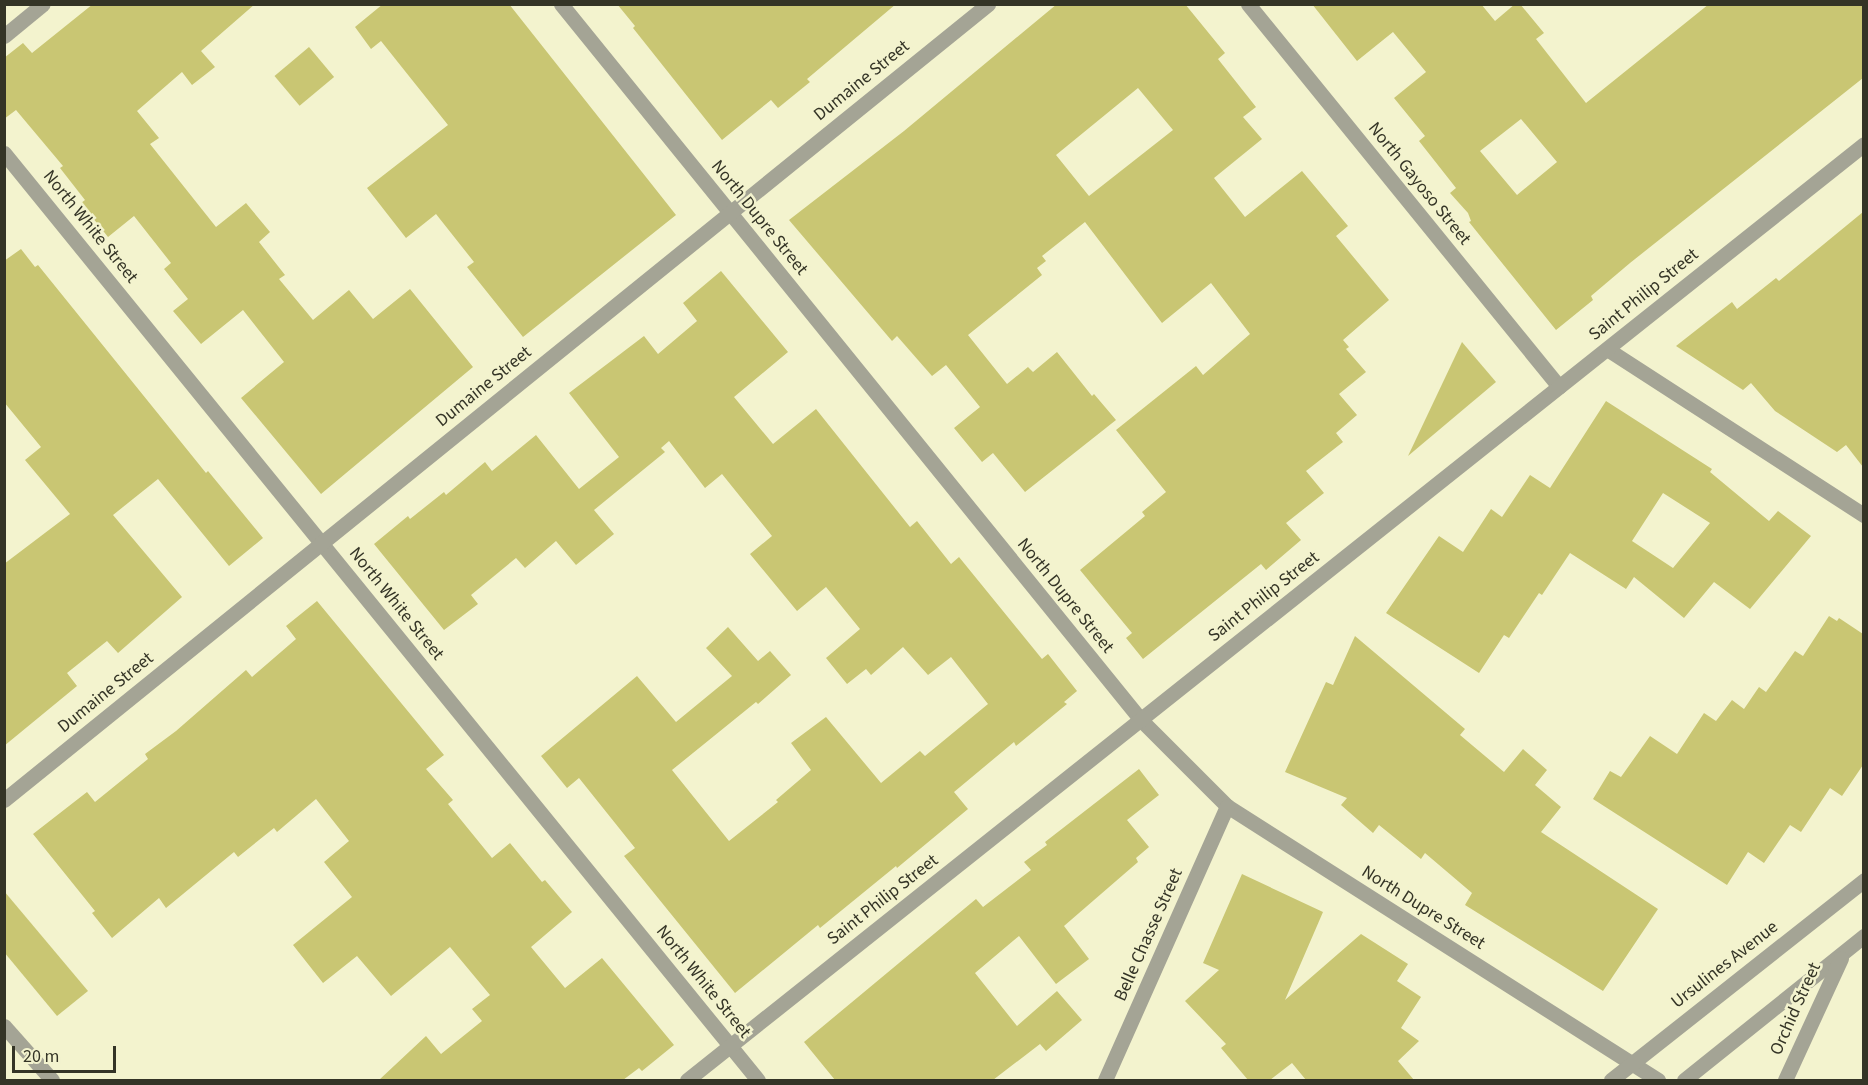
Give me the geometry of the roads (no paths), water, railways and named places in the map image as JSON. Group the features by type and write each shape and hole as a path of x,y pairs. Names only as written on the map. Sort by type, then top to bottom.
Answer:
{"street":[{"path":"4,36 43,4"},
{"name":"North Dupre Street","path":"561,4 1141,720 1227,806 1658,1080"},
{"name":"Dumaine Street","path":"4,800 988,4"},
{"name":"North Gayoso Street","path":"1248,4 1559,387"},
{"name":"Saint Philip Street","path":"687,1080 1863,144"},
{"name":"North White Street","path":"4,153 758,1080"},
{"path":"1607,349 1863,515"},
{"name":"Belle Chasse Street","path":"1105,1080 1227,806"},
{"name":"Ursulines Avenue","path":"1611,1080 1863,880"},
{"path":"1684,1080 1863,936"},
{"name":"Orchid Street","path":"1785,1080 1843,953"},
{"path":"4,1026 52,1080"}]}
